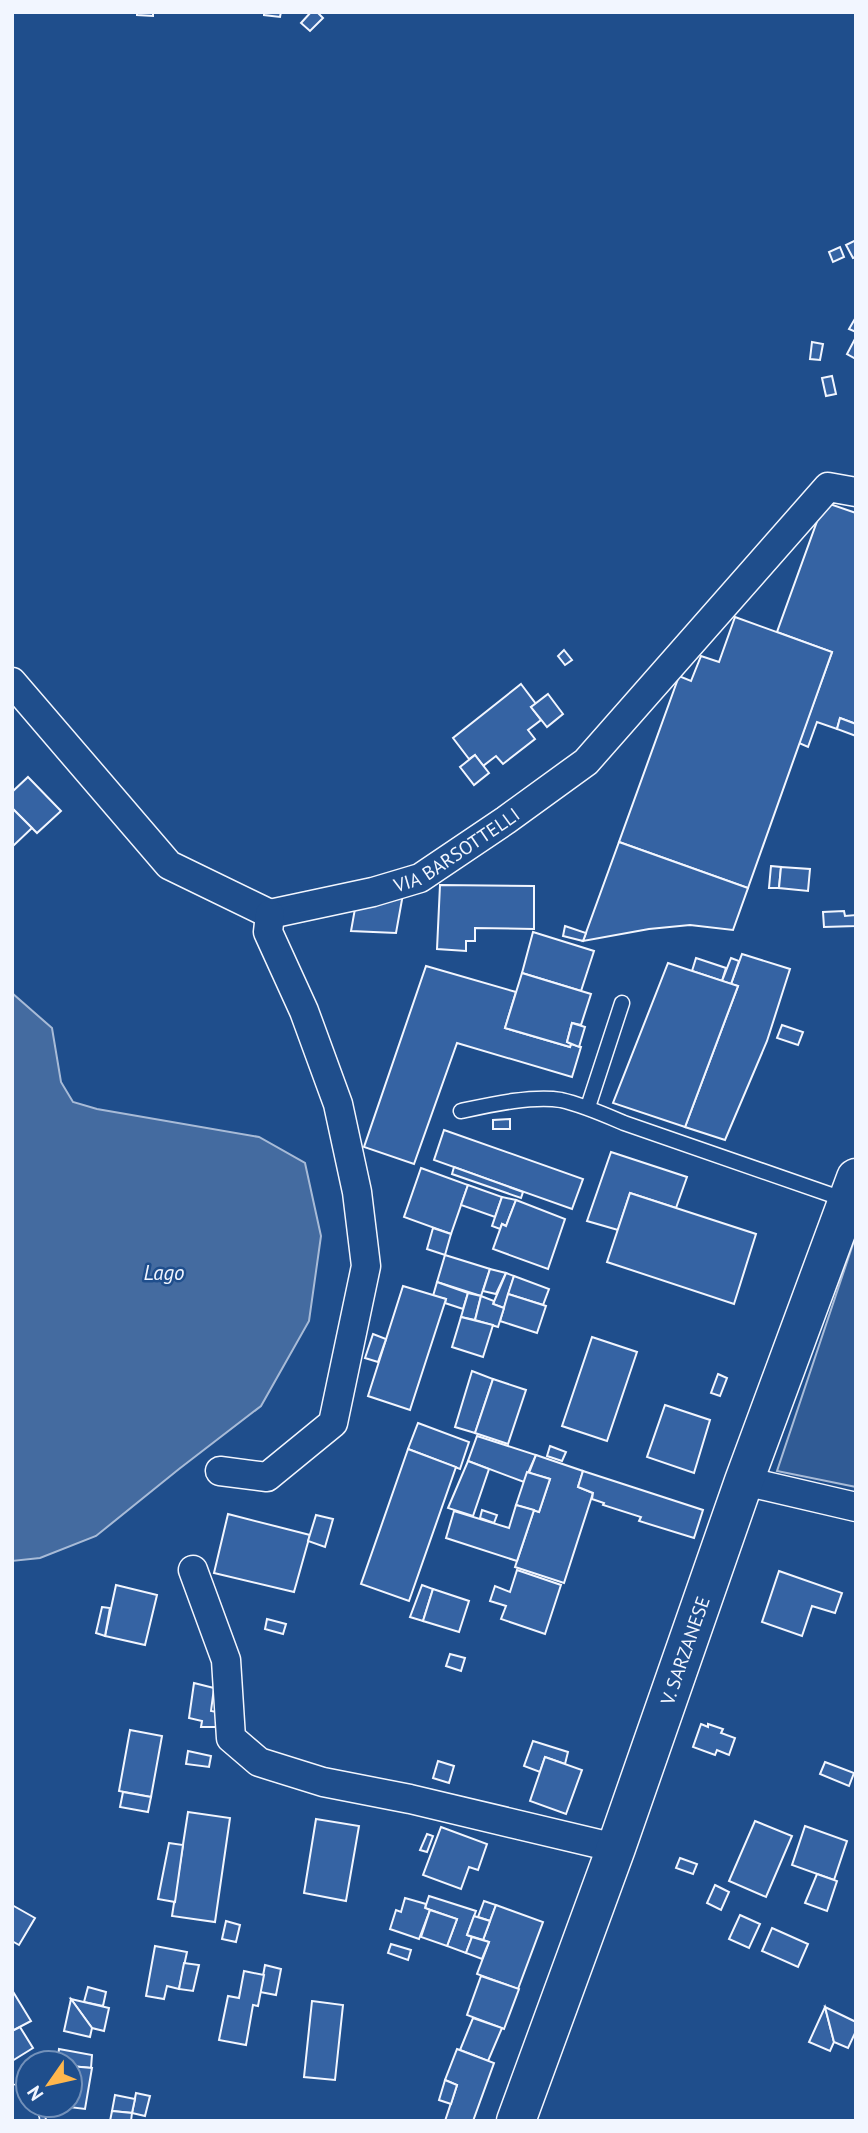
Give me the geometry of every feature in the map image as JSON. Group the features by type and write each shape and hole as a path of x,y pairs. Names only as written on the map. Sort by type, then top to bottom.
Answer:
{"main road":[{"name":"V. SARZANESE","path":"516,2121 616,1849 744,1481 852,1189"}],"street":[{"name":"VIA BARSOTTELLI","path":"270,914 420,878 506,820 586,762 828,487 856,492"},
{"path":"12,682 169,865 270,914 268,932 304,1011 338,1104 357,1192 366,1266 333,1423 267,1477 220,1471"},
{"path":"744,1481 856,1507"},
{"path":"193,1570 226,1660 232,1738 259,1762 323,1782 410,1799 616,1849"},
{"path":"12,2099 25,2121"}],"lane":[{"path":"588,1107 622,1003"},
{"path":"461,1111 499,1102 557,1100 588,1107 624,1123 852,1189"}],"shaded area":[{"path":"856,1235 856,1487 777,1471"}],"water":[{"name":"Lago","path":"12,993 52,1028 61,1082 73,1102 97,1109 259,1137 305,1163 321,1236 309,1321 261,1406 96,1536 40,1558 12,1561"}],"building":[{"path":"137,12 153,12 153,16 137,15"},
{"path":"264,12 281,12 280,17 264,15"},
{"path":"311,12 317,12 323,18 310,31 301,23"},
{"path":"856,240 856,257 853,258 846,245"},
{"path":"840,247 844,257 833,262 829,252"},
{"path":"856,317 856,332 849,329"},
{"path":"856,337 856,359 847,354"},
{"path":"812,342 823,344 820,360 810,359"},
{"path":"832,376 836,394 826,396 822,378"},
{"path":"824,502 856,513 856,724 840,718 837,729 817,722 808,747 799,743 832,652 777,632"},
{"path":"735,617 832,652 748,888 619,842 679,676 691,681 701,656 719,662"},
{"path":"564,650 572,660 565,665 558,656"},
{"path":"521,684 536,704 531,707 541,720 528,730 535,739 503,764 496,756 483,766 475,755 469,759 453,738"},
{"path":"548,694 563,714 547,727 531,707"},
{"path":"840,718 856,724 856,736 837,729"},
{"path":"475,755 489,773 474,785 460,767"},
{"path":"28,777 61,811 37,833 12,808 12,792"},
{"path":"12,808 32,828 12,847"},
{"path":"619,842 748,888 733,930 690,925 649,929 583,941"},
{"path":"771,866 781,867 779,888 769,888"},
{"path":"781,867 810,869 808,891 779,888"},
{"path":"440,885 534,886 534,929 475,928 475,941 466,941 466,951 437,949"},
{"path":"403,894 396,933 351,931 356,903"},
{"path":"844,911 845,916 856,915 856,926 824,927 823,912"},
{"path":"565,926 586,933 583,941 563,936"},
{"path":"533,932 594,951 581,991 522,973"},
{"path":"742,954 790,969 767,1041 725,1140 685,1127 738,986 731,984"},
{"path":"696,958 726,968 722,981 692,971"},
{"path":"731,958 739,961 731,984 722,981"},
{"path":"668,963 738,986 685,1127 613,1103"},
{"path":"426,966 516,992 505,1028 570,1047 571,1044 581,1047 572,1077 457,1043 414,1164 364,1147"},
{"path":"522,973 591,994 581,1025 572,1023 567,1042 571,1044 570,1047 505,1028"},
{"path":"572,1023 585,1027 579,1047 567,1042"},
{"path":"782,1025 803,1032 798,1045 777,1038"},
{"path":"510,1119 510,1129 493,1129 493,1120"},
{"path":"444,1130 583,1179 572,1209 434,1160"},
{"path":"611,1152 687,1177 676,1208 630,1193 618,1230 587,1221"},
{"path":"454,1167 523,1192 521,1198 452,1174"},
{"path":"421,1168 468,1185 451,1234 404,1217"},
{"path":"468,1185 502,1197 495,1217 461,1205"},
{"path":"630,1193 756,1234 734,1304 607,1262"},
{"path":"502,1197 516,1200 506,1226 502,1224 500,1229 492,1226"},
{"path":"516,1200 565,1219 548,1269 493,1249 502,1224 506,1226"},
{"path":"433,1228 451,1234 445,1255 427,1249"},
{"path":"445,1255 490,1269 481,1296 437,1282"},
{"path":"490,1269 506,1273 496,1294 483,1291"},
{"path":"506,1273 514,1276 504,1308 493,1304"},
{"path":"514,1276 549,1289 543,1305 508,1294"},
{"path":"437,1282 468,1293 463,1309 445,1303 446,1299 433,1296"},
{"path":"403,1286 446,1299 410,1410 368,1396"},
{"path":"468,1293 481,1296 475,1320 461,1317"},
{"path":"508,1294 546,1306 537,1333 500,1321"},
{"path":"481,1296 504,1308 498,1327 475,1320"},
{"path":"461,1317 493,1325 483,1357 452,1347"},
{"path":"373,1334 386,1339 378,1362 365,1358"},
{"path":"592,1337 637,1352 607,1441 562,1426"},
{"path":"472,1371 493,1379 475,1433 455,1427"},
{"path":"718,1374 727,1378 720,1396 711,1393"},
{"path":"493,1379 526,1390 508,1444 475,1433"},
{"path":"665,1405 710,1420 694,1473 647,1457"},
{"path":"418,1423 469,1442 460,1469 408,1449"},
{"path":"477,1436 536,1455 524,1482 468,1461"},
{"path":"550,1446 566,1452 562,1461 547,1456"},
{"path":"408,1449 456,1467 409,1601 361,1584"},
{"path":"536,1455 583,1471 578,1487 593,1493 564,1583 515,1567 534,1510 539,1512 550,1479 529,1473"},
{"path":"468,1461 489,1469 473,1516 448,1508"},
{"path":"583,1471 703,1510 694,1538 639,1521 641,1517 592,1499 593,1493 578,1487"},
{"path":"527,1472 550,1479 539,1512 516,1505"},
{"path":"516,1505 534,1510 517,1561 446,1538 454,1511 509,1528"},
{"path":"482,1510 497,1515 494,1523 480,1518"},
{"path":"228,1514 310,1535 294,1592 214,1573"},
{"path":"316,1515 333,1519 325,1547 308,1541"},
{"path":"517,1570 561,1585 545,1634 501,1619 506,1606 490,1601 495,1586 510,1592"},
{"path":"779,1571 842,1593 835,1613 812,1606 802,1636 762,1622"},
{"path":"116,1585 157,1595 145,1645 105,1636"},
{"path":"422,1585 433,1589 423,1621 410,1617"},
{"path":"433,1589 469,1601 459,1632 423,1621"},
{"path":"102,1607 110,1608 105,1636 96,1633"},
{"path":"267,1619 286,1624 283,1634 265,1629"},
{"path":"450,1654 465,1658 461,1671 446,1666"},
{"path":"194,1683 214,1688 211,1711 217,1712 216,1727 201,1727 202,1721 189,1718"},
{"path":"701,1724 723,1729 721,1733 735,1738 729,1755 717,1750 715,1755 693,1747"},
{"path":"130,1730 162,1736 151,1797 119,1791"},
{"path":"533,1741 568,1752 565,1764 545,1757 540,1772 524,1766"},
{"path":"188,1751 211,1756 209,1767 186,1764"},
{"path":"545,1757 582,1770 566,1814 530,1801"},
{"path":"438,1761 454,1766 449,1783 433,1778"},
{"path":"825,1762 854,1773 849,1786 820,1774"},
{"path":"123,1792 151,1797 148,1812 120,1807"},
{"path":"188,1812 230,1818 215,1922 172,1916"},
{"path":"316,1819 359,1826 346,1901 304,1893"},
{"path":"755,1821 792,1836 766,1897 729,1881"},
{"path":"805,1826 847,1841 834,1880 792,1865"},
{"path":"441,1827 487,1844 478,1870 469,1867 461,1889 423,1875"},
{"path":"427,1834 433,1836 427,1852 420,1850"},
{"path":"169,1843 183,1845 175,1902 158,1899"},
{"path":"680,1858 697,1864 693,1874 676,1868"},
{"path":"817,1874 837,1881 827,1911 805,1903"},
{"path":"715,1885 729,1892 721,1910 707,1903"},
{"path":"429,1896 476,1911 467,1935 472,1937 466,1953 447,1946 457,1919 425,1908"},
{"path":"405,1898 426,1904 425,1908 430,1910 419,1939 390,1929 396,1910 401,1912"},
{"path":"484,1901 496,1905 490,1921 478,1917"},
{"path":"12,1905 35,1918 19,1945 12,1941"},
{"path":"496,1905 543,1922 518,1989 477,1974 489,1942 483,1940"},
{"path":"430,1910 457,1919 447,1946 421,1937"},
{"path":"740,1915 760,1924 749,1948 729,1939"},
{"path":"474,1916 490,1921 483,1940 467,1935"},
{"path":"226,1921 240,1925 236,1942 222,1939"},
{"path":"772,1928 808,1944 798,1967 762,1951"},
{"path":"472,1937 489,1942 482,1959 466,1953"},
{"path":"391,1944 411,1950 408,1960 388,1953"},
{"path":"155,1946 187,1952 179,1989 167,1986 164,1999 146,1996"},
{"path":"184,1963 199,1965 193,1991 179,1989"},
{"path":"265,1965 281,1969 276,1995 260,1992"},
{"path":"244,1971 264,1975 258,2006 253,2005 246,2045 219,2040 228,1996 239,1998"},
{"path":"481,1976 519,1989 504,2029 467,2015"},
{"path":"88,1987 106,1992 103,2006 84,2002"},
{"path":"12,1990 31,2021 12,2031"},
{"path":"71,1999 109,2008 104,2031 92,2028"},
{"path":"71,1999 92,2028 90,2037 64,2031"},
{"path":"312,2001 343,2005 335,2080 304,2077"},
{"path":"825,2007 834,2042 830,2051 809,2042"},
{"path":"825,2007 856,2022 856,2031 848,2048 834,2042"},
{"path":"473,2018 502,2028 488,2061 460,2050"},
{"path":"20,2027 33,2048 14,2049 12,2061 12,2031"},
{"path":"457,2049 494,2063 473,2121 445,2121 457,2085 445,2080"},
{"path":"84,2054 92,2055 91,2068 84,2067"},
{"path":"84,2067 92,2068 84,2109"},
{"path":"445,2080 457,2085 451,2104 439,2100"},
{"path":"136,2093 150,2096 145,2116 132,2113"},
{"path":"115,2095 135,2099 132,2113 112,2111"},
{"path":"112,2111 132,2113 131,2121 110,2121"}]}
